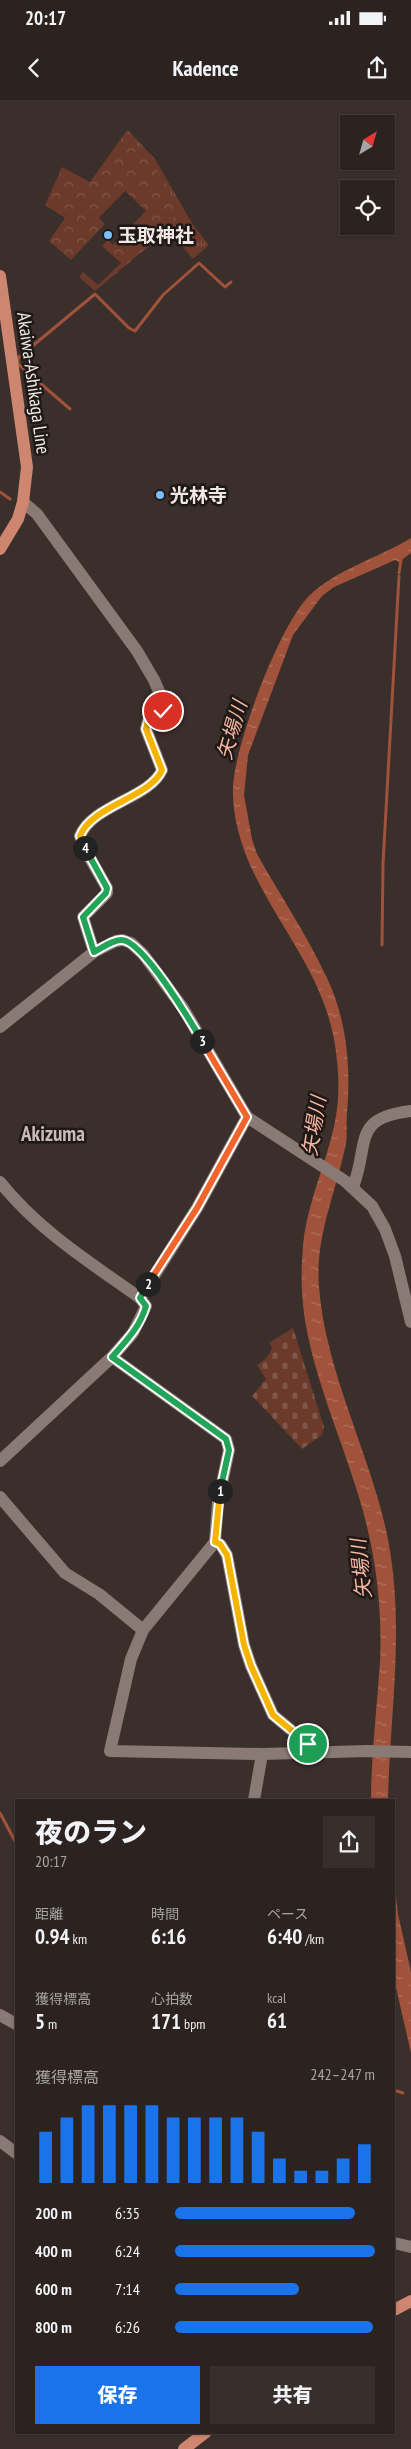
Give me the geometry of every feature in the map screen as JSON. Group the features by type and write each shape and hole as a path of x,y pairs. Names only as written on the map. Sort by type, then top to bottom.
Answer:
{"main road":[{"name":"Akaiwa-Ashikaga Line","path":"0,276 27,467 23,502 18,518 0,549"},
{"path":"395,2309 411,2301"},
{"path":"189,2447 204,2434"}],"street":[{"path":"23,502 37,514 137,651 154,680 165,705 163,711 148,721 146,729 162,770 160,777 149,786 113,805 85,827 80,836 86,853 107,888 106,893 83,917 94,952"},
{"path":"0,1027 94,952 123,940 131,943 143,954 183,1008 247,1117 353,1187 372,1206 386,1229 411,1322"},
{"path":"353,1187 360,1167 363,1141 371,1124 378,1118 411,1112"},
{"path":"140,1298 197,1208 247,1117"},
{"path":"0,1182 25,1210 53,1235 140,1298 146,1306 144,1314 133,1333 112,1357 2,1457"},
{"path":"112,1357 228,1442 229,1450 218,1502 215,1542 142,1630 131,1659 110,1750 262,1754 367,1751 411,1752"},
{"path":"0,1497 64,1573 99,1594 142,1630"},
{"path":"215,1542 220,1544 227,1555 244,1645 251,1666 273,1715 308,1744 313,1752"},
{"path":"254,1799 262,1754"},
{"path":"0,2015 15,2023"},
{"path":"0,2141 15,2152"},
{"path":"395,2243 411,2247"}],"green space":[{"path":"128,130 155,159 193,225 209,245 193,259 169,230 173,226 150,164 123,136"},
{"name":"玉取神社","path":"123,136 146,157 160,174 170,192 174,205 173,226 95,291 79,277 83,272 98,285 121,263 102,246 108,240 113,245 146,211 125,191 99,218 105,224 71,260 49,241 65,218 45,205 62,167 90,182"},
{"path":"293,1328 324,1427 322,1435 302,1449 252,1396 266,1379 257,1365 270,1353 272,1348 269,1343"}],"water":[{"path":"411,538 411,553 399,562 395,560 334,587 322,596 293,635 248,755 244,795 252,839 257,854 327,978 339,1010 346,1044 348,1096 346,1144 323,1234 320,1251 319,1287 323,1320 330,1352 380,1507 388,1539 393,1572 396,1637 388,1799 371,1799 380,1662 380,1613 377,1580 368,1531 360,1502 320,1382 312,1352 305,1322 302,1292 302,1257 307,1221 336,1116 338,1102 337,1061 333,1033 315,983 247,858 235,818 233,787 242,743 260,687 272,658 297,611 309,596 332,578"},
{"path":"395,1886 398,1914 411,1972 411,2053 395,1983"}],"waterway":[{"path":"70,409 18,364 18,358 95,294 129,328 135,331 163,295 199,263 225,287 231,282"},
{"path":"0,492 10,499"},
{"path":"399,573 401,560"},
{"path":"382,945 383,864 399,576"},
{"path":"0,1813 15,1841"},
{"path":"395,2090 403,2093"}],"place":[{"name":"玉取神社","path":"108,235"},
{"name":"光林寺","path":"160,495"}],"district":[{"name":"Akizuma","path":"53,1133"}],"route":[{"path":"163,711 148,721 146,729 162,770 160,777 149,786 113,805 85,827 80,836 86,853 107,888 103,898 83,917 94,952 116,941 123,940 131,943 143,954 183,1008 241,1111 247,1117 197,1208 140,1298 146,1306 144,1314 133,1333 112,1357 228,1442 229,1450 218,1502 217,1536 215,1542 220,1544 227,1555 244,1645 251,1666 273,1715 308,1744"}],"water label":[{"name":"矢場川","path":"232,730"},
{"name":"矢場川","path":"314,1126"},
{"name":"矢場川","path":"361,1569"}]}
